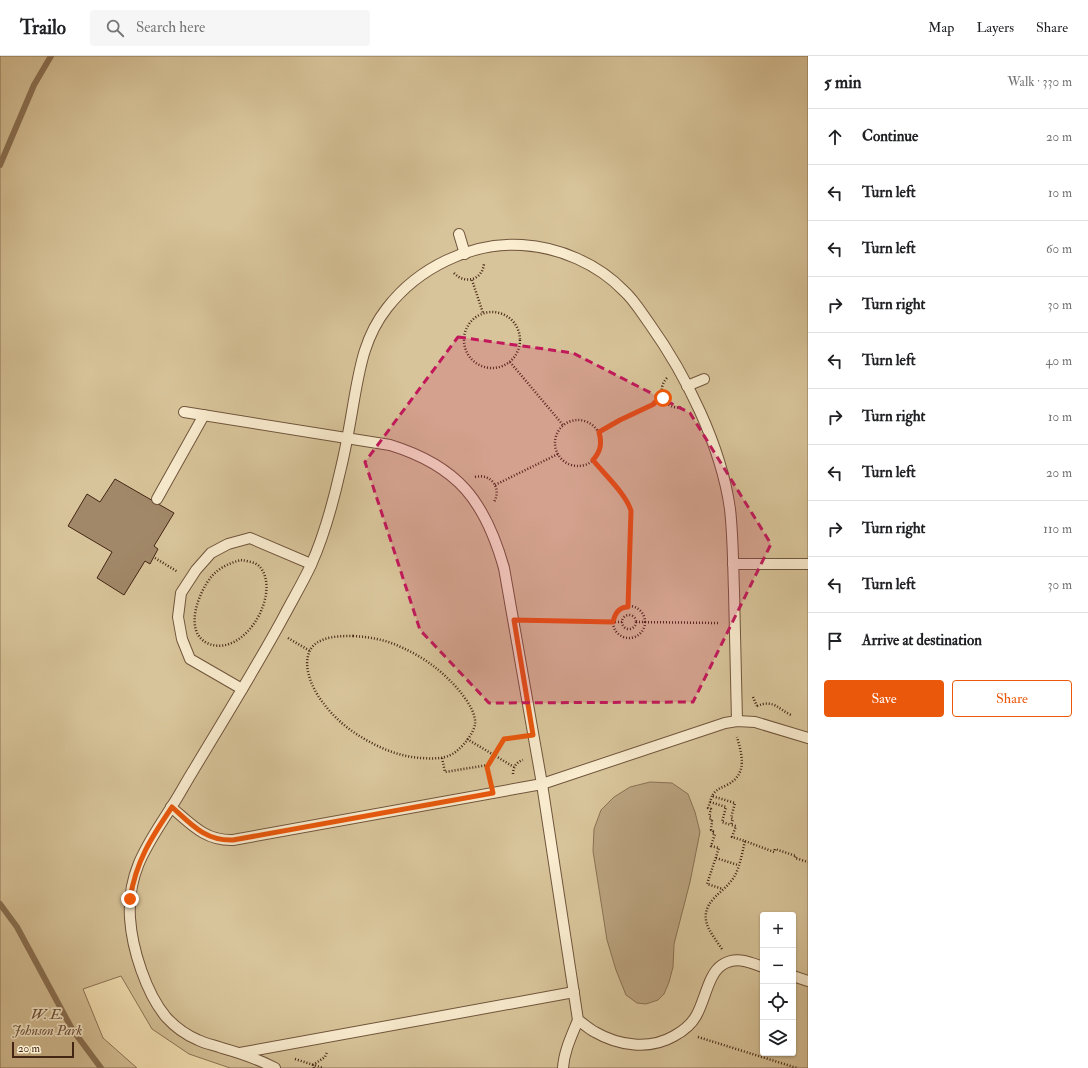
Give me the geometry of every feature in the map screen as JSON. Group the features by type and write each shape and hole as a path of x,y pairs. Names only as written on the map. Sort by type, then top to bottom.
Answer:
{"lane":[{"path":"459,234 465,254"},
{"path":"275,1068 239,1053 200,1041 180,1031 165,1016 154,998 139,961 133,939 130,920 130,899 133,879 148,844 172,807 276,631 311,564 323,534 334,496 348,437 359,371 364,352 373,330 384,311 399,294 425,271 447,260 498,246 518,245 536,247 574,258 595,268 625,292 638,308 666,349 687,386 706,424 722,472 729,505 733,540 738,721"},
{"path":"687,386 704,379"},
{"path":"184,412 348,437 390,445 412,452 434,463 452,475 473,498 489,524 497,543 504,568 514,620 542,784 578,1020 569,1042 563,1068"},
{"path":"157,499 204,415"},
{"path":"242,689 190,659 182,639 178,617 181,593 196,570 211,553 228,544 250,538 311,564"},
{"path":"733,564 808,564"},
{"path":"172,807 202,833 212,838 233,840 542,784 725,722 755,722 808,738"},
{"path":"578,1020 596,1032 613,1040 632,1044 650,1044 665,1041 682,1032 696,1017 715,971 722,965 731,961 741,960 760,966"},
{"path":"796,977 808,981"},
{"path":"239,1053 574,992"}],"path":[{"path":"472,280 483,313"},
{"path":"495,312 508,316 519,330 519,349 510,362 500,367 490,368 481,366 473,361 467,353 464,344 464,335 467,326 473,319 483,313 495,312"},
{"path":"510,362 563,425"},
{"path":"599,432 663,398"},
{"path":"576,419 583,420 595,426 599,432 601,447 593,460 580,466 574,465 567,463 558,454 555,446 555,438 563,425 576,419"},
{"path":"495,485 505,481 536,463 537,464 558,454"},
{"path":"593,460 624,498 631,511 628,607"},
{"path":"241,560 260,566 264,575 266,594 263,608 257,620 242,636 234,642 224,646 212,645 203,641 200,637 195,623 197,602 212,575 220,568 229,563 241,560"},
{"path":"628,607 636,608 643,616 644,626 639,634 630,638 624,638 616,632 613,622 616,612 620,609 628,607"},
{"path":"622,622 624,618 628,616 634,618 636,622"},
{"path":"514,620 622,622"},
{"path":"622,622 625,628 629,629 633,628 636,622"},
{"path":"636,622 735,623"},
{"path":"338,636 353,636 371,637 403,648 422,658 437,668 451,682 471,707 475,717 475,724 473,731 467,739 461,748 453,754 442,758 414,758 397,754 369,742 345,726 323,704 307,668 309,652 313,646 326,639 338,636"},
{"path":"757,706 763,703 772,704 796,717"},
{"path":"723,889 707,884 719,848 712,846 715,834 712,833 713,830 711,830 712,821 710,820 709,816 711,809 708,808 714,792 732,782 742,767 741,750 736,737 738,721"},
{"path":"493,793 487,767 504,739 533,735"},
{"path":"467,739 514,767"},
{"path":"515,790 512,776 514,767 520,761 537,757"},
{"path":"442,758 445,772 488,765"},
{"path":"712,796 735,803 730,818 733,819 731,825"},
{"path":"710,802 726,808 722,822 736,826 732,837 774,852 775,850 796,856 795,858 808,862"},
{"path":"731,961 713,938 706,922 706,914 708,904 735,875 745,841"},
{"path":"716,858 738,865"},
{"path":"682,1032 797,1068"}],"highlighted area":[{"path":"458,337 573,353 690,413 771,544 693,702 489,703 420,630 365,462"}],"green space":[{"name":"W. E. Johnson Park","path":"0,56 808,56 808,1068 230,1068 189,1054 152,1029 121,976 83,989 103,1038 137,1068 0,1068"}],"shaded area":[{"path":"650,782 672,783 688,794 695,812 700,832 690,882 674,944 673,967 669,982 664,994 658,1000 646,1004 637,1003 626,995 616,970 607,940 593,851 594,829 601,810 614,797 630,787"}],"building":[{"path":"115,479 174,513 154,546 158,549 150,564 145,561 124,595 97,578 112,552 68,526 87,494 100,502"}],"waterway":[{"path":"0,165 34,85 51,56"},
{"path":"0,904 17,927 72,1029 101,1068"}],"route":[{"path":"130,899 133,879 139,863 156,830 172,807 202,833 212,838 233,840 493,793 487,767 504,739 533,735 514,620 613,622 616,612 620,609 628,607 631,511 624,498 593,460 601,447 599,432 620,420 637,412 638,413 663,398"}]}
